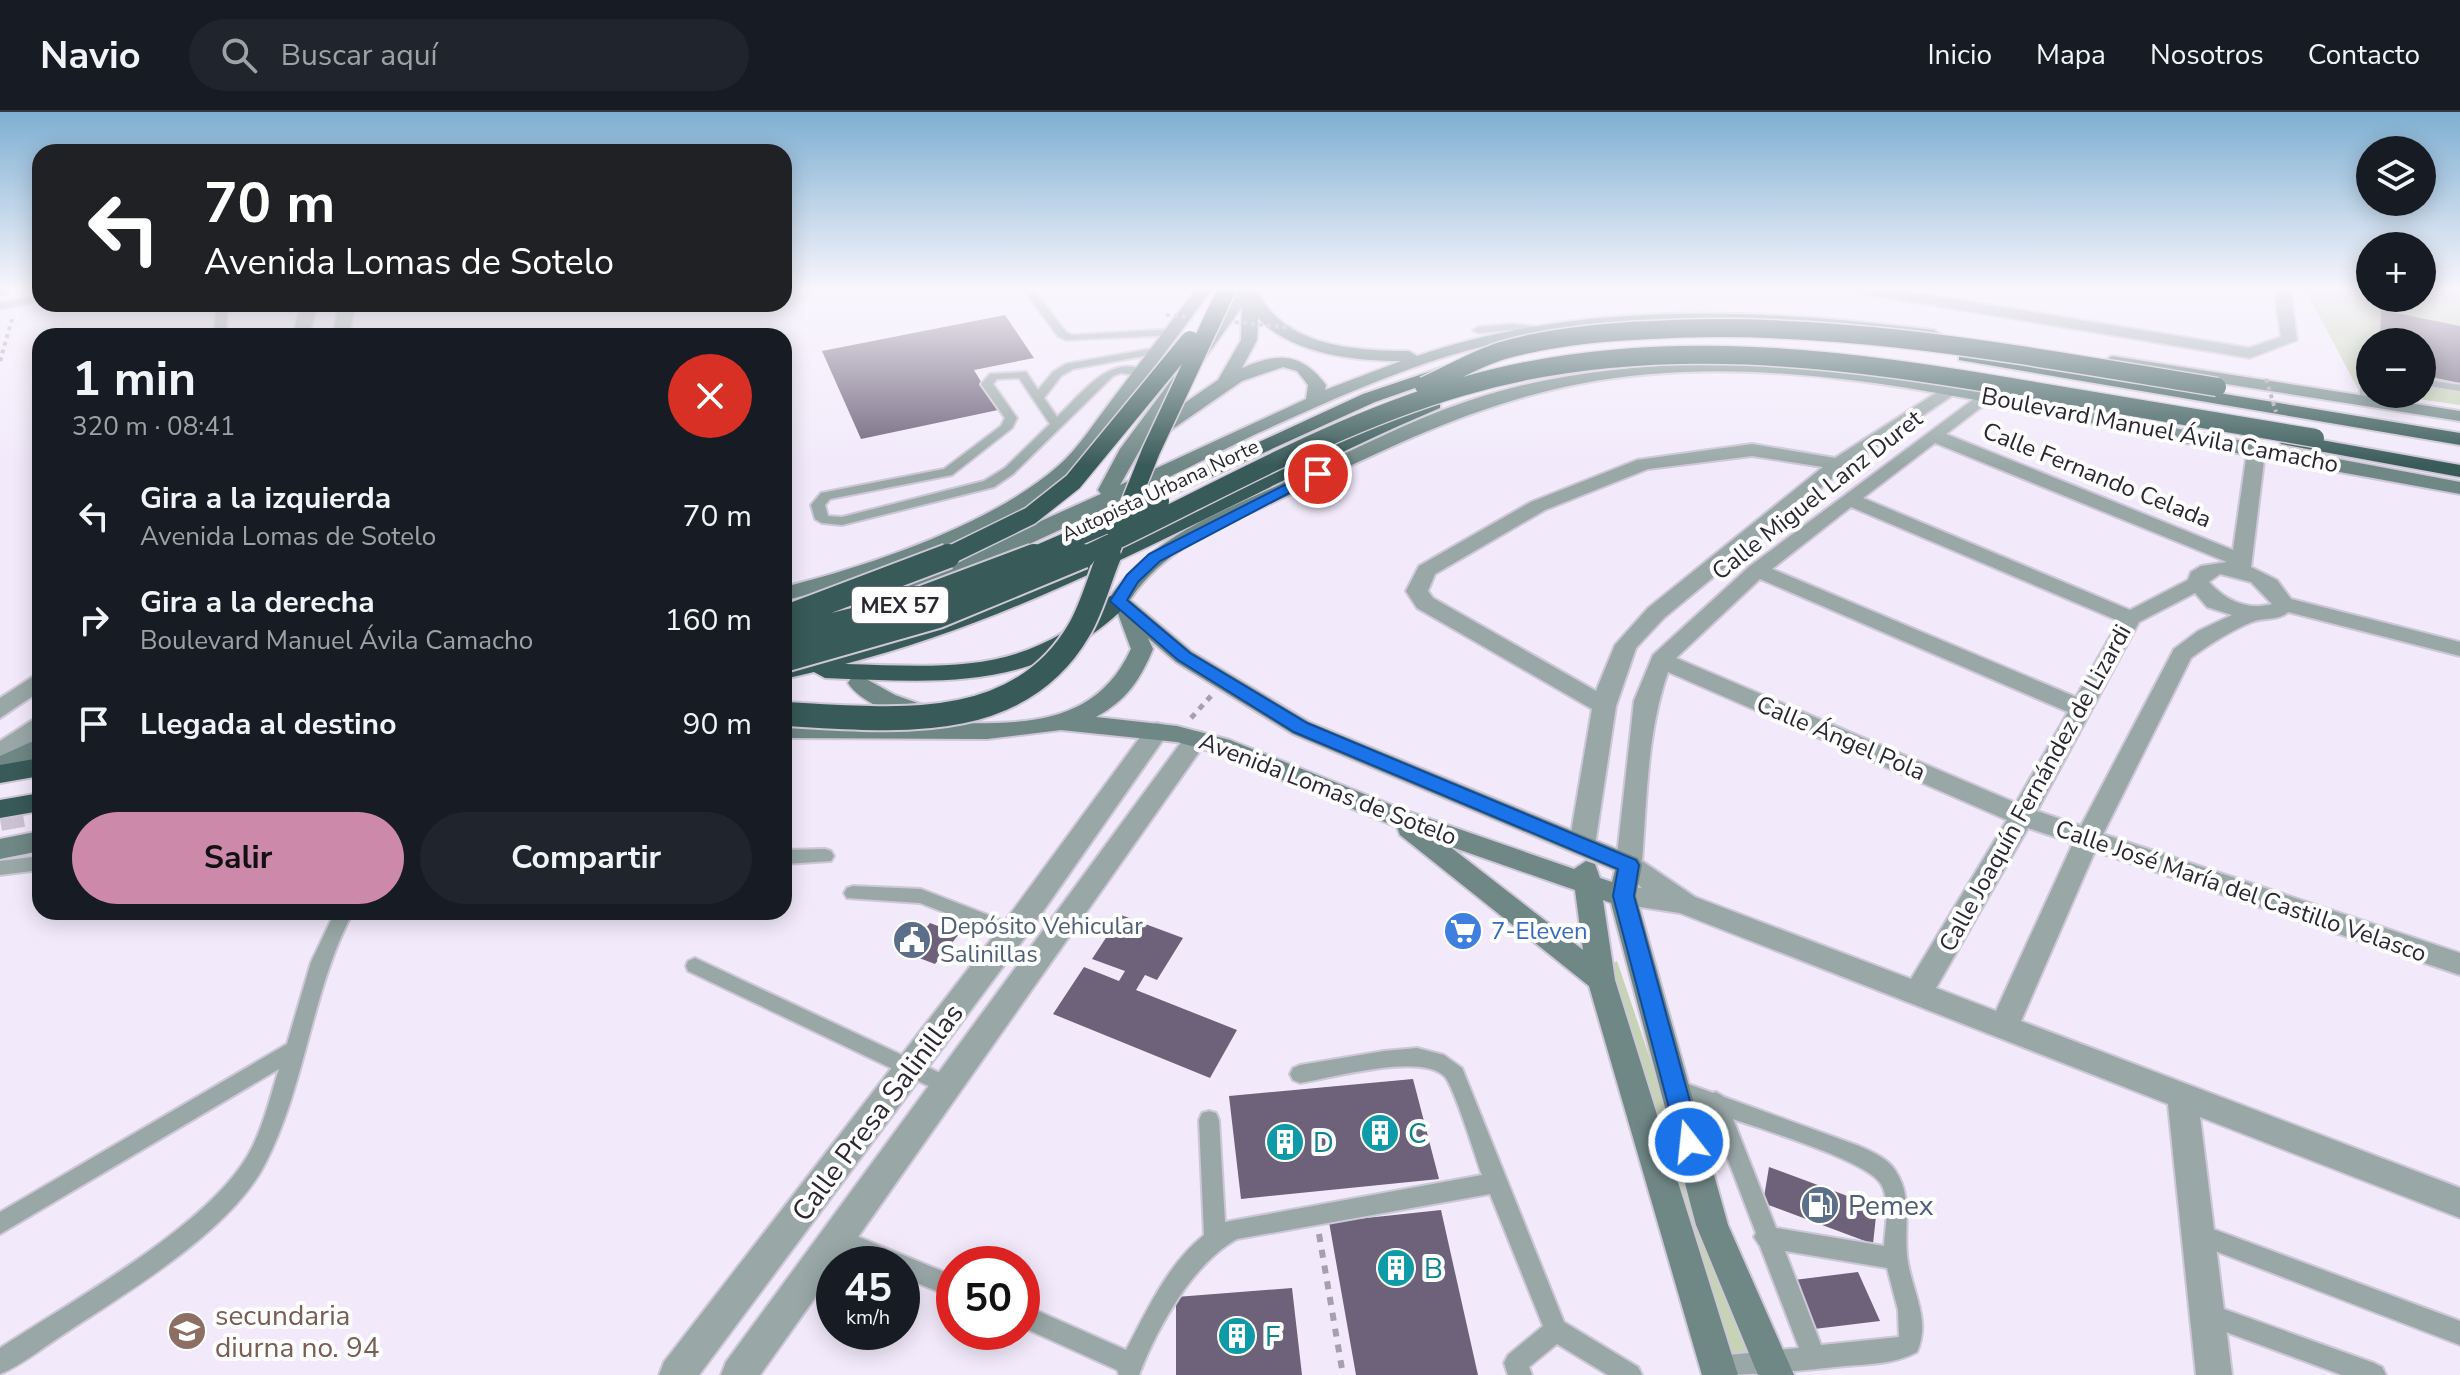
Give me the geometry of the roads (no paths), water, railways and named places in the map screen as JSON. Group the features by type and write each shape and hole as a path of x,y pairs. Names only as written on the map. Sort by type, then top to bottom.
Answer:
{"highway":[{"path":"792,615 951,555 1012,527 1045,506 1073,482 1183,348"},
{"path":"792,714 905,720 945,717 990,704 1048,671 1079,630 1146,463 1198,348"},
{"path":"1424,386 1480,357 1516,348"},
{"name":"Boulevard Manuel Ávila Camacho","path":"792,635 866,616 964,580 1369,398 1452,369 1560,348"},
{"name":"Autopista Urbana Norte","path":"792,635 895,610 993,576 1362,409 1424,386 1483,368 1606,348"},
{"name":"Autopista Urbana Norte","path":"1835,348 2001,369 2460,448"},
{"name":"Boulevard Manuel Ávila Camacho","path":"1890,348 1931,351 2460,439"},
{"path":"1947,348 2460,423"},
{"name":"Autopista Urbana Norte","path":"792,665 988,598 1355,427 1462,386 1575,363 1681,354 1805,357 2460,464"},
{"name":"Boulevard Manuel Ávila Camacho","path":"792,666 929,633 1008,604 1337,445 1428,406 1491,387 1571,371 1722,361 1888,372 2355,451 2460,476"},
{"path":"1944,381 2096,414 2460,476"},
{"path":"2254,392 2460,429"},
{"path":"1267,445 1295,411"},
{"path":"792,667 946,674 1008,667 1071,641 1100,623 1112,591"},
{"path":"0,774 32,768"}],"main road":[{"path":"1108,490 1127,453 1206,348"},
{"path":"1220,388 1246,348"},
{"path":"1333,348 1371,356 1439,354"},
{"path":"792,611 872,597 985,556 1314,402 1439,354 1467,348"},
{"path":"2030,348 2356,391"},
{"path":"792,592 852,577 891,562 980,523 1040,490 1066,469 1161,350"},
{"path":"1127,453 1252,367 1283,363 1304,370 1314,380 1318,391 1314,402"},
{"name":"Boulevard Manuel Ávila Camacho","path":"1112,591 1132,579 1155,557 1236,513 1415,427 1501,396 1576,380 1635,374 1767,369 1944,381 1986,395 2256,452 2460,488"},
{"path":"2429,408 2460,416"},
{"path":"868,580 891,562"},
{"path":"792,730 1018,730 1063,722 1093,709 1119,692 1139,663 1142,649 1137,633 1112,591"},
{"name":"Avenida Lomas de Sotelo","path":"1112,591 1184,657 1301,728 1629,865"},
{"path":"859,683 901,707 976,731"},
{"name":"Avenida Lomas de Sotelo","path":"1063,722 1177,734 1250,756 1395,817 1623,896"},
{"path":"2,755 32,747"},
{"path":"1395,817 1601,980"},
{"path":"0,849 32,843"},
{"path":"1582,845 1601,980 1719,1372"},
{"path":"1629,865 1623,896 1712,1225 1773,1368"}],"street":[{"path":"2220,348 2250,353 2265,348"},
{"name":"Calle Miguel Lanz Duret","path":"1582,845 1604,706 1610,682 1626,645 1656,613 1944,381"},
{"name":"Calle Miguel Lanz Duret","path":"1629,865 1639,743 1646,701 1661,660 1757,570 1986,395"},
{"name":"Calle Fernando Celada","path":"1934,436 2241,566"},
{"path":"1604,706 1425,603 1417,591 1419,580 1426,570 1538,506 1644,464 1752,450 1838,464"},
{"path":"2256,452 2241,566 2271,586 2283,604 2460,649"},
{"path":"1848,499 2131,618"},
{"name":"Calle Joaquín Fernández de Lizardi","path":"1918,993 2022,816 2131,618 2198,583 2198,576 2212,569 2241,566"},
{"path":"1757,570 2080,708"},
{"path":"2198,583 2215,602 2251,614"},
{"path":"2004,1027 2087,840 2182,654 2206,636 2251,614 2278,611 2283,604"},
{"name":"Calle Ángel Pola","path":"1661,660 2022,816"},
{"path":"0,712 32,686"},
{"path":"0,712 32,712"},
{"path":"2,755 32,730"},
{"name":"Calle Presa Salinillas","path":"677,1375 1013,932 1177,734"},
{"name":"Calle Presa Salinillas","path":"739,1375 948,1086 1177,734"},
{"name":"Calle José María del Castillo Velasco","path":"2022,816 2460,964"},
{"path":"1629,865 1685,904"},
{"path":"1623,896 1685,904 2460,1203"},
{"path":"2182,1095 2214,1375"}],"lane":[{"path":"1038,398 1057,374 1070,366 1161,350"},
{"path":"1056,424 1022,374 991,378 987,384 1011,418 1006,428 948,472 826,496 818,505 822,519 842,521 977,490 1009,471 1114,370 1143,373"},
{"path":"2436,384 2460,388"},
{"path":"792,857 825,856"},
{"path":"0,868 32,864"},
{"path":"853,893 921,896 1013,932"},
{"path":"0,1362 190,1233 244,1182 257,1161 295,1049 317,964 340,920"},
{"path":"695,966 948,1086"},
{"path":"0,1224 295,1049"},
{"path":"1300,1074 1406,1058 1428,1057 1445,1064 1455,1074 1556,1330 1630,1375"},
{"path":"1674,1088 1716,1101 1876,1165 1888,1177 1896,1195 1896,1259 1913,1312 1909,1344 1899,1349 1815,1359 1773,1368 1719,1372"},
{"path":"1716,1101 1765,1237 1815,1359"},
{"path":"1209,1120 1215,1237"},
{"path":"1040,1324 1129,1370 1184,1272 1215,1237 1234,1229 1496,1183"},
{"path":"2197,1234 2460,1333"},
{"path":"1765,1237 1896,1259"},
{"path":"837,1239 854,1246"},
{"path":"2207,1314 2374,1375"},
{"path":"1520,1375 1516,1363 1556,1330"}],"tunnel":[{"path":"0,819 23,815"}],"place":[{"name":"7-Eleven","path":"1463,931"},
{"name":"Depósito Vehicular Salinillas","path":"912,940"},
{"name":"C","path":"1380,1133"},
{"name":"D","path":"1285,1142"},
{"name":"Pemex","path":"1820,1205"},
{"name":"B","path":"1396,1268"},
{"name":"secundaria diurna no. 94","path":"187,1331"},
{"name":"F","path":"1237,1336"}]}
